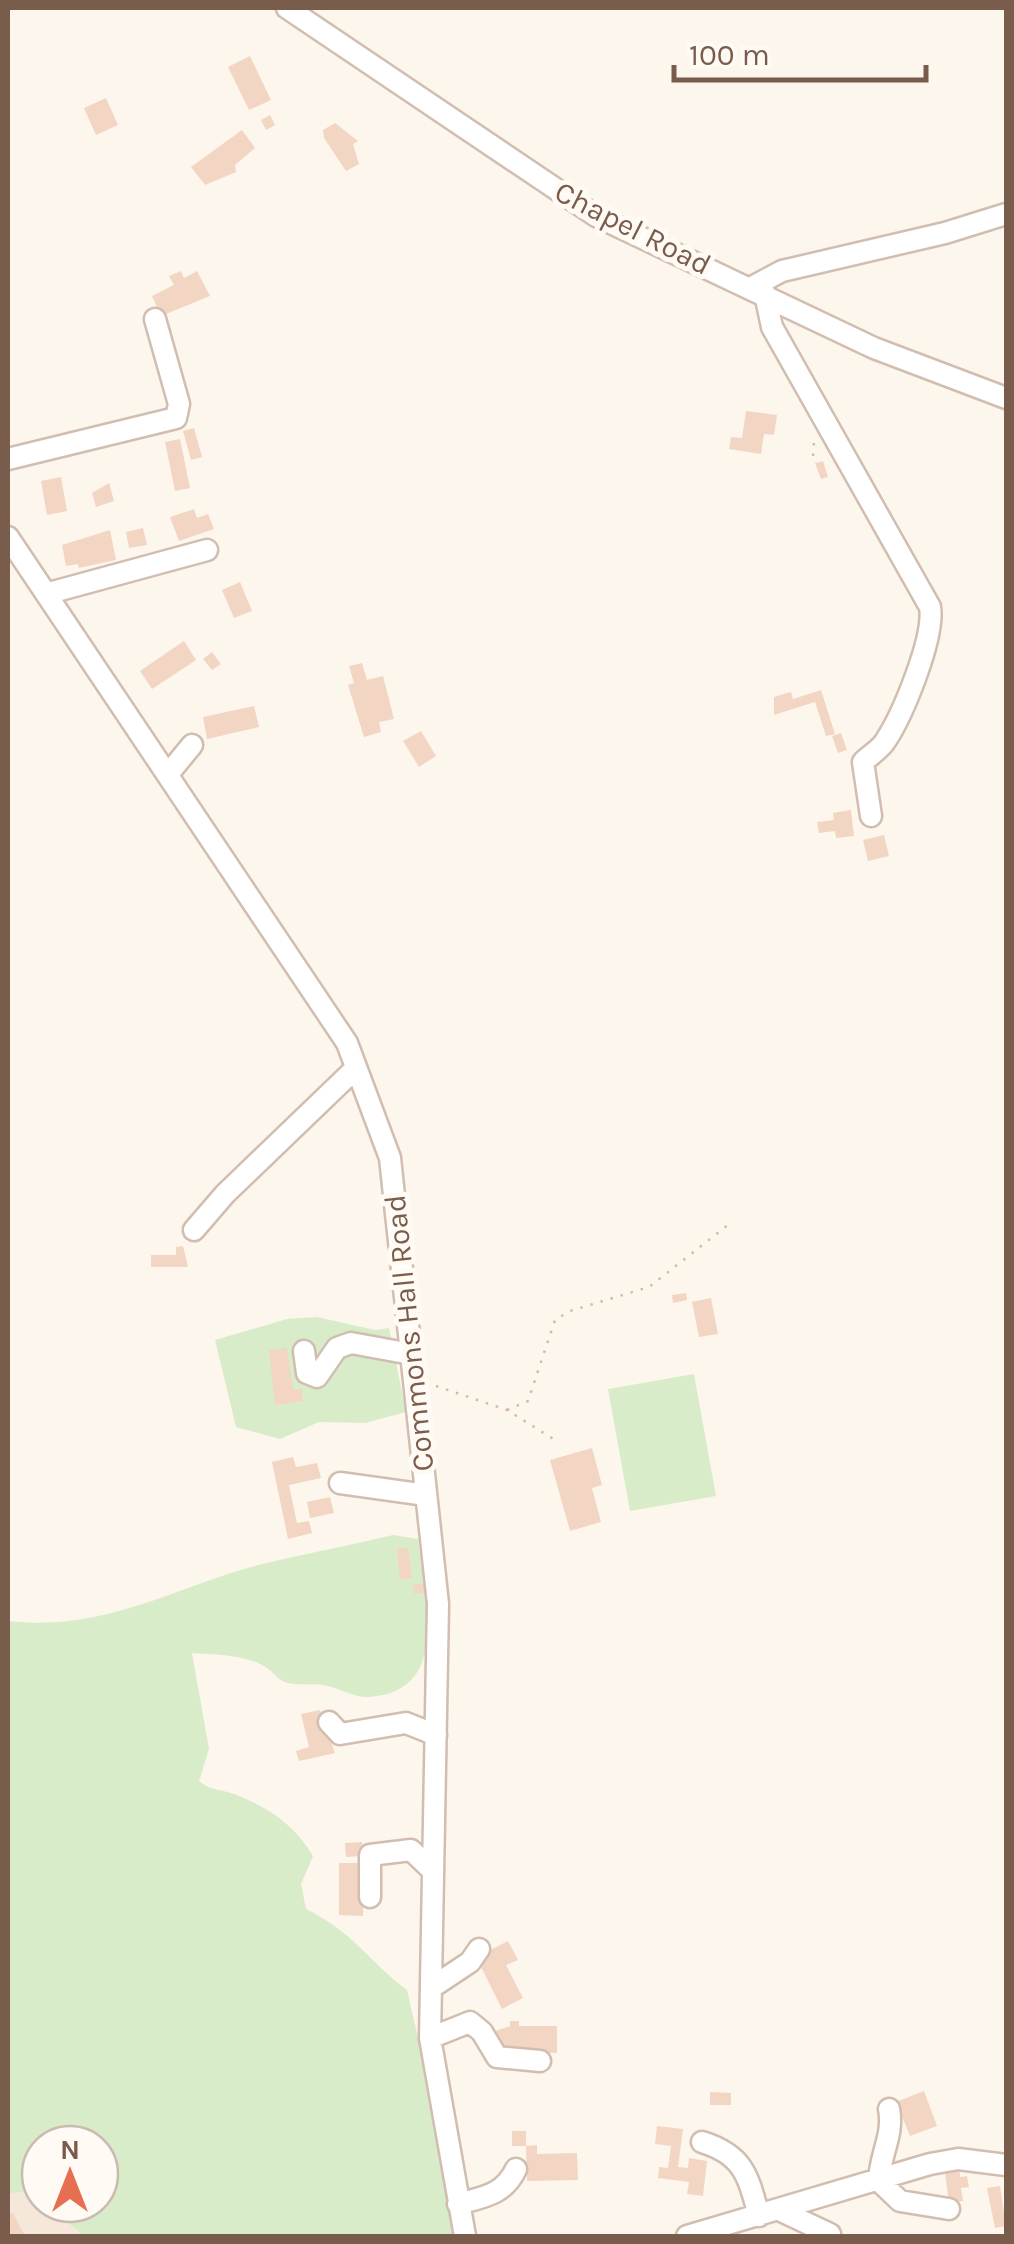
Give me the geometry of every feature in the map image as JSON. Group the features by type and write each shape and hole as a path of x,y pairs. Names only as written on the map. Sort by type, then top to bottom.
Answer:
{"street":[{"name":"Chapel Road","path":"287,8 596,216 759,290 874,348 1006,398"},
{"path":"871,816 863,762 885,742 922,658 933,622 930,606 772,327 759,290 782,271 946,233 1006,214"},
{"path":"8,459 176,418 180,404 155,318"},
{"name":"Commons Hall Road","path":"8,536 347,1043 390,1158 438,1604 430,2038 464,2236"},
{"path":"49,593 207,550"},
{"path":"169,773 192,745"},
{"path":"194,1230 224,1194 356,1068"},
{"path":"304,1351 307,1373 317,1376 336,1348 351,1343 411,1354"},
{"path":"340,1482 426,1495"},
{"path":"329,1722 340,1734 406,1724 436,1736"},
{"path":"370,1897 370,1856 411,1850 433,1871"},
{"path":"431,1988 470,1962 479,1949"},
{"path":"430,2038 470,2022 497,2057 540,2061"},
{"path":"878,2181 883,2152 893,2132 890,2109"},
{"path":"702,2142 733,2155 769,2213 830,2234"},
{"path":"687,2236 958,2158 1006,2165"},
{"path":"458,2204 508,2185 516,2170"},
{"path":"878,2181 900,2201 949,2209"}],"path":[{"path":"507,1410 528,1401 555,1320 570,1310 649,1287 729,1224"},
{"path":"414,1384 460,1390 507,1410 555,1440"}],"shaded area":[{"path":"8,2162 20,2168 20,2224 120,2222 146,2236 8,2236"}],"green space":[{"path":"317,1317 375,1330 389,1328 406,1412 365,1423 319,1422 280,1439 236,1427 215,1340 287,1319"},
{"path":"694,1374 716,1496 630,1511 608,1389"},
{"path":"393,1535 418,1539 427,1638 423,1660 413,1678 395,1691 364,1697 324,1685 294,1684 280,1680 258,1663 192,1653 209,1749 199,1781 258,1805 289,1826 313,1856 301,1884 306,1909 337,1928 407,1990 464,2236 85,2236 69,2224 120,2224 120,2124 20,2124 20,2192 8,2193 8,1621 43,1623 106,1614 258,1565"}],"building":[{"path":"250,56 271,100 249,110 228,67"},
{"path":"106,98 118,125 96,135 84,108"},
{"path":"270,115 275,125 266,130 261,120"},
{"path":"335,123 358,141 353,144 359,164 346,171 324,138 323,130"},
{"path":"242,130 255,148 235,165 236,172 205,185 191,167"},
{"path":"181,271 184,278 197,271 210,296 161,316 152,296 174,285 169,276"},
{"path":"746,411 777,415 774,435 764,434 761,454 729,449 731,437 742,438"},
{"path":"194,428 202,457 191,460 183,431"},
{"path":"180,439 190,488 175,491 165,442"},
{"path":"823,461 828,477 821,479 815,463"},
{"path":"61,477 67,511 47,515 41,481"},
{"path":"109,483 114,501 96,507 92,493"},
{"path":"194,509 197,518 208,514 214,529 179,541 170,517"},
{"path":"143,528 147,545 129,548 126,532"},
{"path":"110,530 116,560 79,568 78,564 66,566 62,545"},
{"path":"240,582 252,611 234,618 222,590"},
{"path":"184,641 196,660 152,689 140,671"},
{"path":"212,652 221,664 212,670 203,659"},
{"path":"362,663 367,680 383,676 394,719 379,722 381,732 364,737 348,685 354,683 349,666"},
{"path":"821,690 835,734 826,736 815,702 774,715 774,697 791,692 793,699"},
{"path":"254,706 259,727 207,739 203,717"},
{"path":"421,731 436,756 419,767 403,741"},
{"path":"841,733 847,750 838,753 832,736"},
{"path":"851,810 854,836 836,838 835,831 819,833 817,822 834,820 833,813"},
{"path":"884,835 889,856 868,861 863,840"},
{"path":"183,1246 188,1267 151,1267 151,1255 176,1255 176,1247"},
{"path":"686,1293 687,1300 673,1303 672,1295"},
{"path":"711,1298 718,1334 699,1337 692,1302"},
{"path":"287,1348 293,1390 302,1389 303,1401 275,1405 269,1350"},
{"path":"592,1448 602,1485 592,1488 601,1522 570,1531 550,1460"},
{"path":"293,1457 296,1467 317,1463 321,1478 289,1485 297,1523 309,1521 312,1533 288,1539 272,1462"},
{"path":"330,1497 334,1513 310,1518 307,1502"},
{"path":"408,1548 412,1578 400,1579 397,1549"},
{"path":"427,1582 429,1591 414,1594 413,1585"},
{"path":"320,1710 335,1753 299,1761 296,1751 309,1747 301,1714"},
{"path":"362,1842 363,1856 346,1857 345,1843"},
{"path":"339,1863 364,1863 363,1916 339,1915"},
{"path":"508,1941 518,1960 506,1965 523,1998 502,2009 476,1957"},
{"path":"510,2021 519,2021 519,2026 557,2026 557,2053 502,2053 502,2046 493,2046 492,2032 510,2026"},
{"path":"924,2091 937,2126 910,2136 896,2102"},
{"path":"710,2092 731,2093 731,2105 710,2105"},
{"path":"657,2126 683,2129 678,2167 688,2168 689,2158 707,2161 703,2196 687,2194 689,2182 658,2178 659,2167 668,2168 671,2146 655,2144"},
{"path":"512,2131 526,2131 526,2146 512,2146"},
{"path":"537,2145 537,2154 577,2153 578,2180 527,2181 526,2146"},
{"path":"959,2164 960,2177 967,2176 969,2187 961,2188 963,2201 949,2203 944,2166"},
{"path":"1000,2186 1006,2226 995,2228 987,2188"},
{"path":"13,2213 25,2236 8,2236 8,2215"}]}
